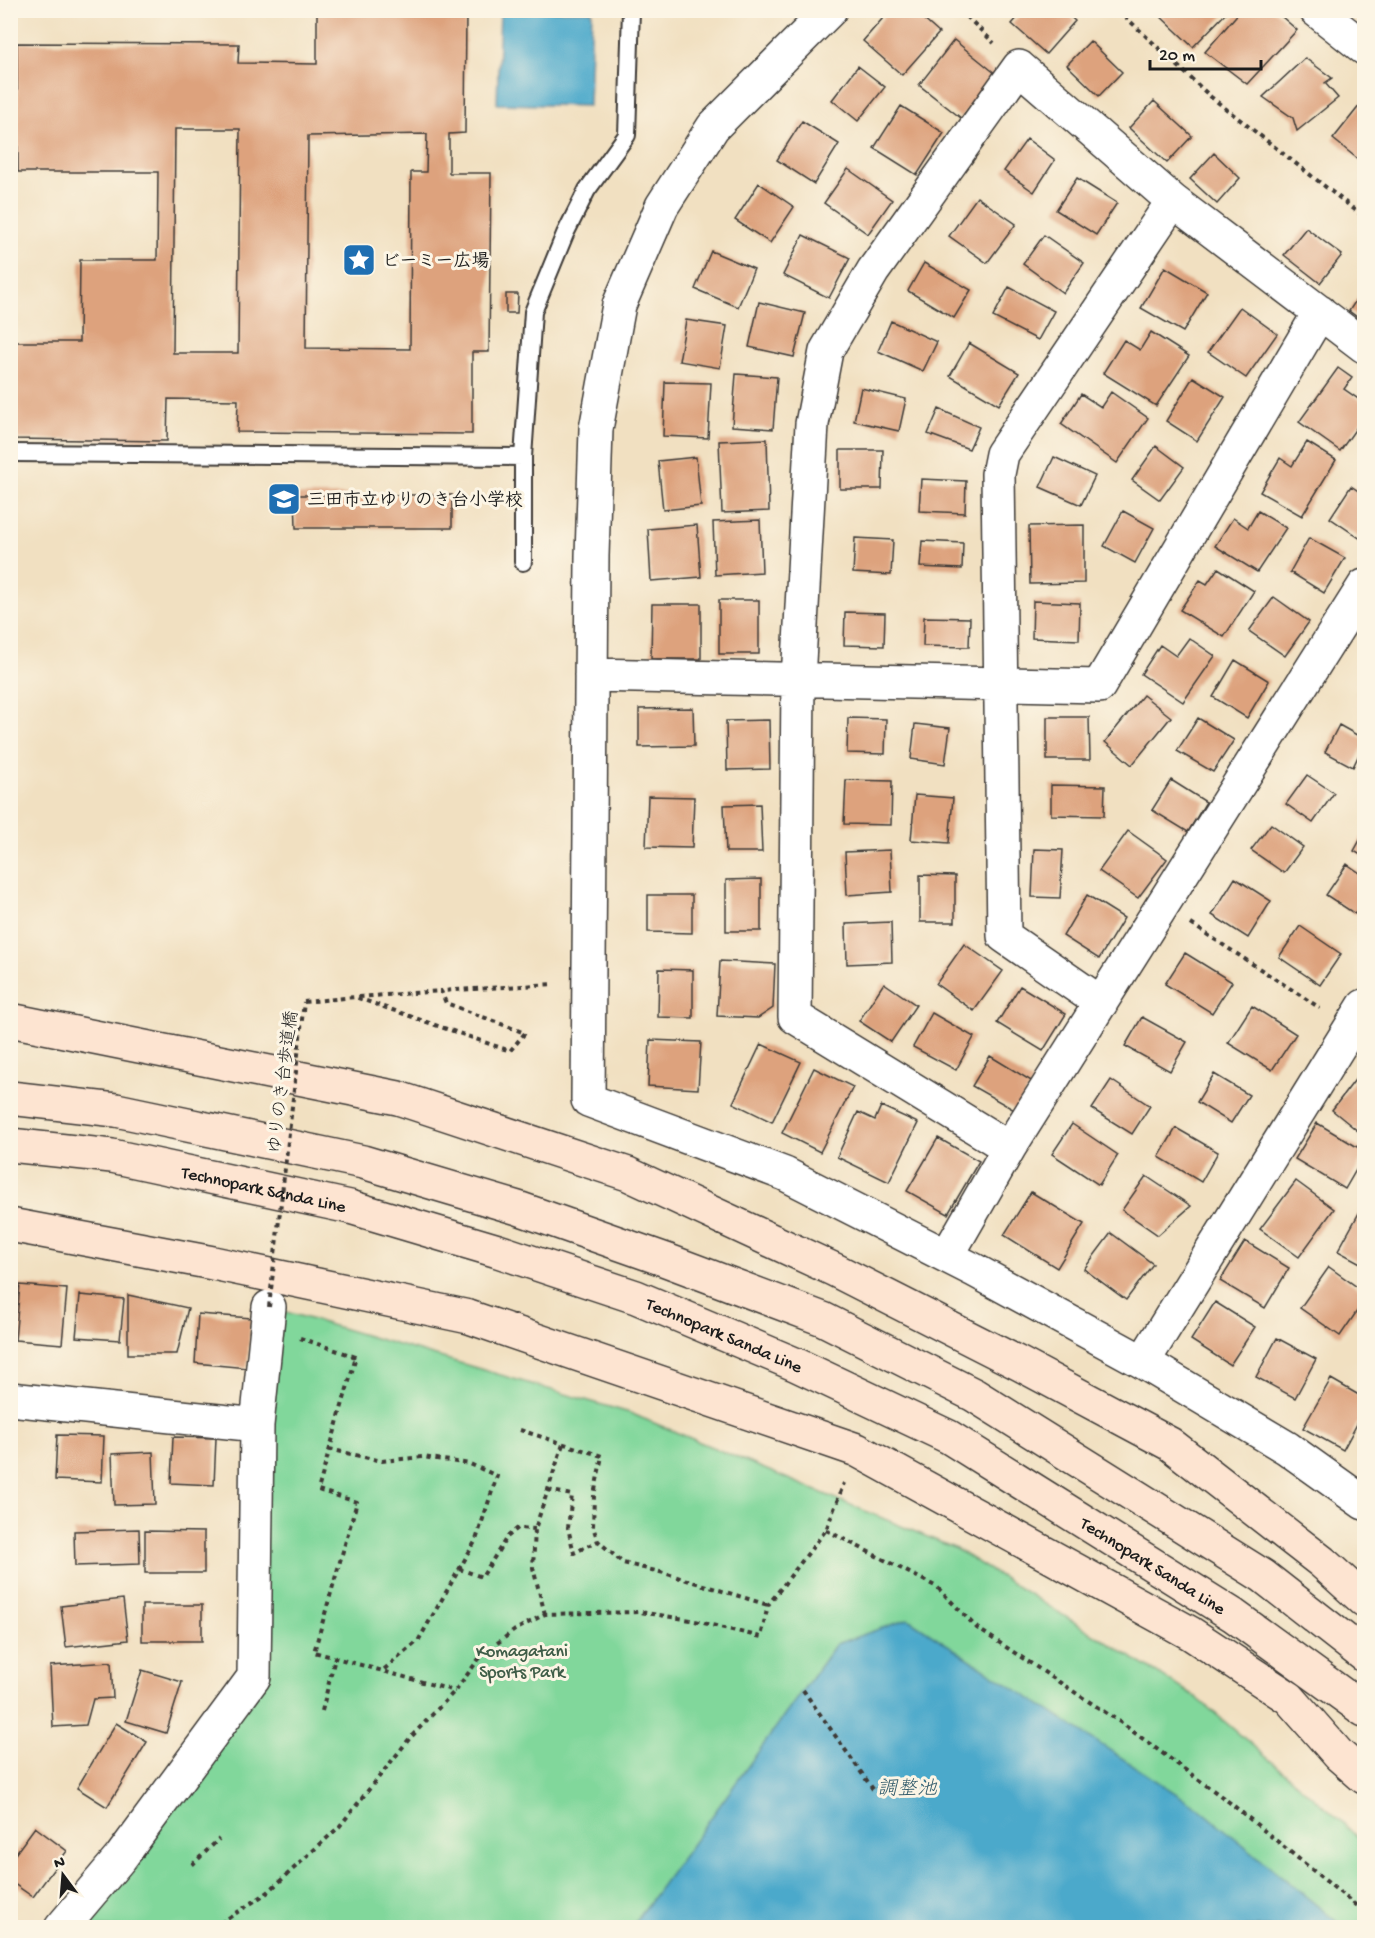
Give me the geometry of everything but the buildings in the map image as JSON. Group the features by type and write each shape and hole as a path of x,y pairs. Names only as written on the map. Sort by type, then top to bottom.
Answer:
{"main road":[{"path":"10,1020 398,1098 628,1174 835,1270 1020,1364 1170,1444 1322,1562 1365,1600"},
{"path":"10,1098 116,1110 363,1162 518,1208 823,1319 974,1395 1263,1576 1365,1655"},
{"name":"Technopark Sanda Line","path":"10,1145 112,1156 350,1207 498,1251 636,1297 797,1365 949,1437 1233,1615 1365,1710"},
{"path":"10,1226 213,1263 470,1317 857,1450 1190,1633 1289,1698 1365,1755"},
{"path":"1322,1562 1365,1587"},
{"path":"1289,1698 1339,1755 1365,1777"}],"street":[{"path":"830,10 713,127 662,206 619,305 596,429 592,556 588,1100 785,1174 947,1256 1143,1362 1287,1448 1365,1503"},
{"path":"1316,10 1365,48"},
{"path":"1009,1148 795,1017 798,680 812,424 826,351 873,271 1019,68 1173,201 1365,346"},
{"path":"1101,1003 1004,936 998,474 1002,454 1173,201"},
{"path":"591,675 1099,686 1320,312"},
{"path":"947,1256 1009,1148 1365,586"},
{"path":"1143,1362 1358,1017"},
{"path":"61,1928 121,1857 254,1677 257,1425 268,1317"},
{"path":"10,1399 257,1425"}],"lane":[{"path":"523,561 523,456 533,312 565,234 587,190 627,135 631,10"},
{"path":"10,453 523,456"}],"path":[{"path":"960,10 1019,68"},
{"path":"1118,10 1211,97 1365,218"},
{"path":"1162,906 1358,1017"},
{"path":"355,997 588,982"},
{"path":"355,997 510,1051 525,1033 446,1003 441,991"},
{"name":"ゆりのき台歩道橋","path":"268,1317 304,1002 355,997"},
{"path":"268,1317 356,1357 318,1490 357,1502 314,1652 455,1691"},
{"path":"520,1430 602,1456 593,1527 598,1541 623,1563 664,1573 768,1605"},
{"path":"545,1614 533,1568 535,1529 562,1444"},
{"path":"330,1449 382,1461 423,1457 470,1464 496,1476 476,1540 418,1641 381,1671"},
{"path":"213,1928 267,1893 339,1827 410,1738 455,1691 478,1660 515,1630 545,1614 640,1612 691,1620 761,1637 768,1605 826,1530 857,1450"},
{"path":"548,1490 572,1495 568,1528 574,1553 598,1541"},
{"path":"459,1569 482,1577 507,1537 518,1528 535,1529"},
{"path":"826,1530 937,1587 977,1628 1120,1722 1229,1802 1365,1912"},
{"path":"322,1711 335,1658"},
{"path":"803,1690 875,1792"},
{"path":"192,1865 219,1839"}],"green space":[{"name":"Komagatani Sports Park","path":"269,1307 630,1413 954,1548 1196,1697 1341,1821 1364,1844 1364,1927 58,1928 254,1677"}],"water":[{"path":"500,11 592,11 589,106 497,104"},
{"name":"調整池","path":"908,1619 1200,1809 1343,1927 632,1927 836,1644"}],"place":[{"name":"ビーミー広場","path":"359,260"},
{"name":"三田市立ゆりのき台小学校","path":"284,499"}]}
